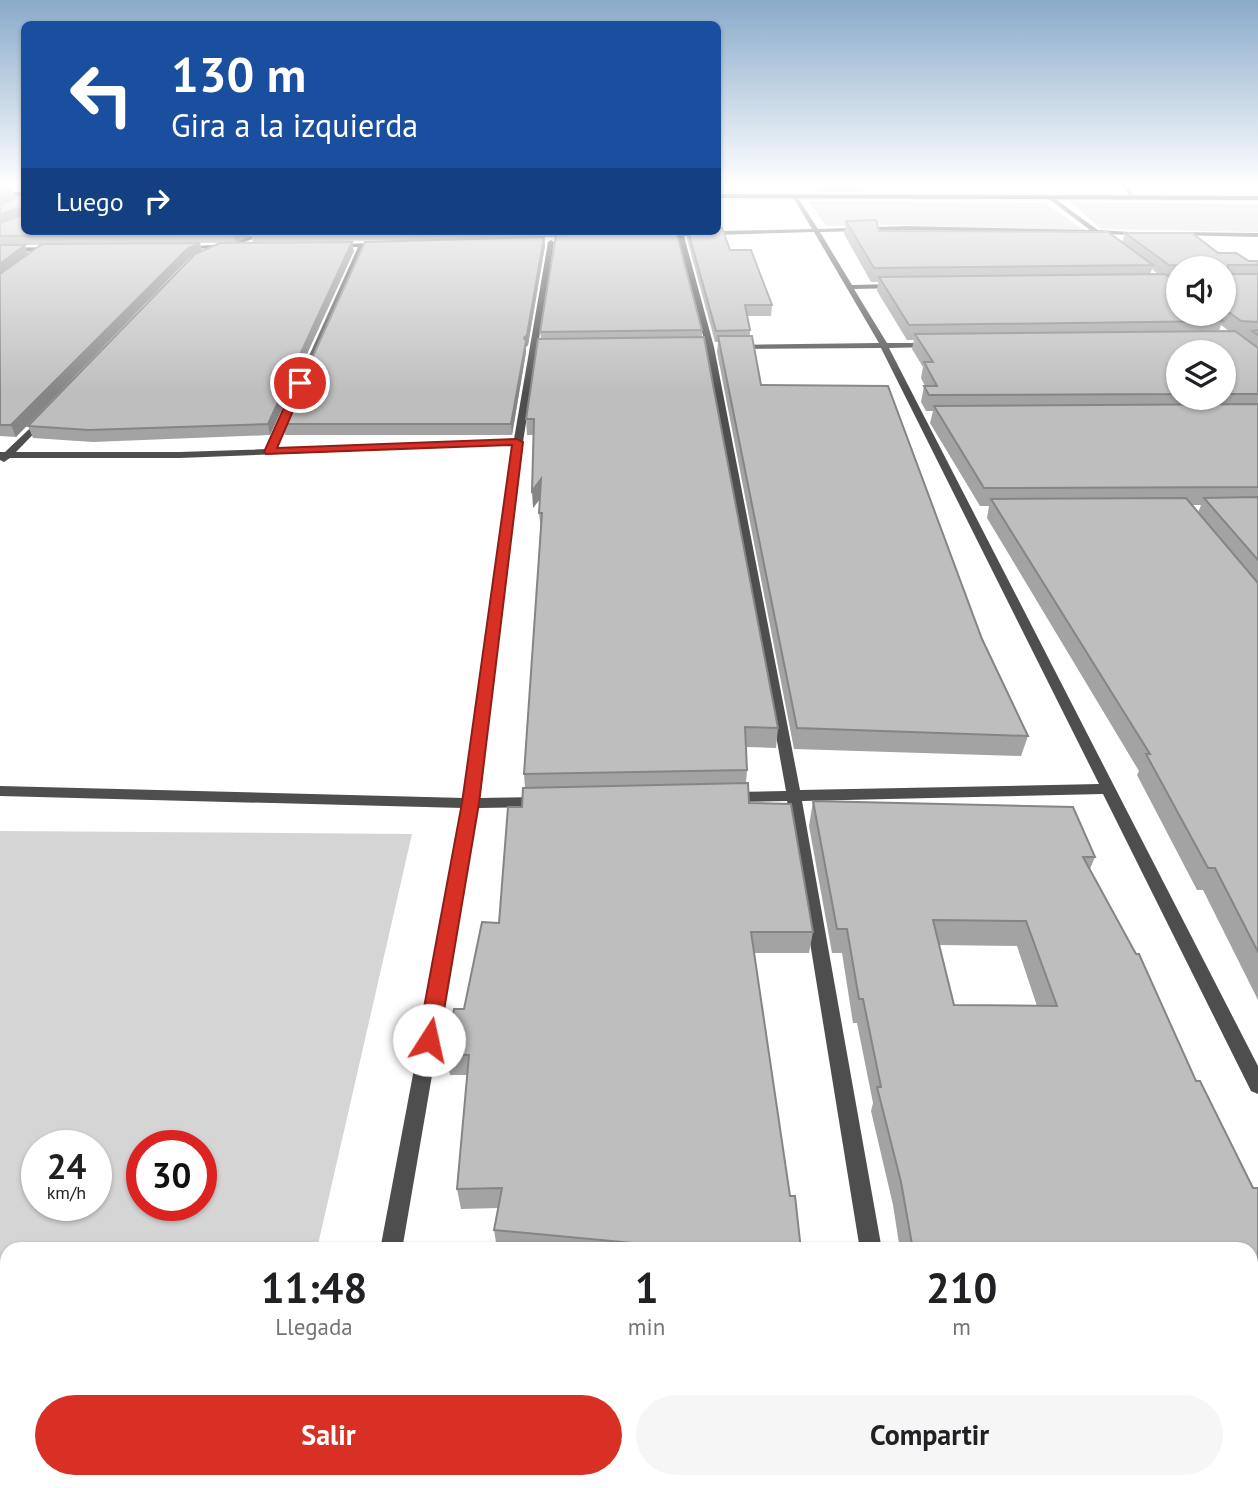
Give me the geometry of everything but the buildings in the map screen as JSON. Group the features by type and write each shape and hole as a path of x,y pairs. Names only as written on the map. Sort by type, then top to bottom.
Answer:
{"street":[{"path":"32,257 36,254"},
{"path":"201,256 206,254"},
{"path":"270,452 358,254"},
{"path":"392,1242 471,803 517,442 549,254"},
{"path":"684,254 794,796 870,1242"},
{"path":"832,254 927,417 1108,789 1256,1079"},
{"path":"852,286 906,286"},
{"path":"703,347 939,345"},
{"path":"531,349 545,349"},
{"path":"0,463 55,407"},
{"path":"4,456 180,456 517,442"},
{"path":"713,797 1108,789"},
{"path":"0,791 471,803 552,801"}],"shaded area":[{"path":"0,831 412,834 319,1242 0,1242"}],"route":[{"path":"300,383 270,452 517,442 471,803 429,1040"}]}
